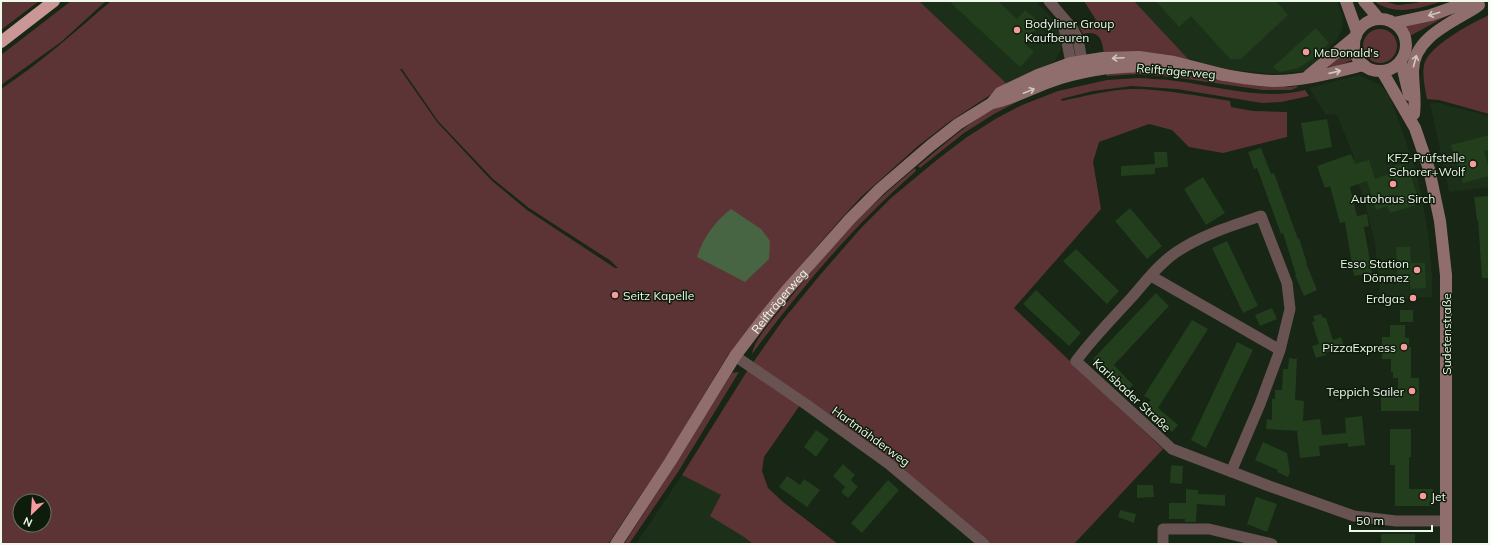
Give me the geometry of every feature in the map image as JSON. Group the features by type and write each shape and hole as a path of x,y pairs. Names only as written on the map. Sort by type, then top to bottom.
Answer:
{"highway":[{"path":"1,42 54,1"}],"street":[{"path":"1049,1 1072,28 1078,39 1076,62 1079,73"},
{"path":"1307,77 1357,34 1362,26 1379,19 1394,23 1404,35 1406,46 1401,61 1392,68 1382,71 1372,70 1364,65 1358,58 1355,50 1357,34 1346,1"},
{"path":"1364,1 1379,19"},
{"path":"1394,23 1431,15 1478,2"},
{"path":"1406,46 1478,2"},
{"path":"1414,114 1416,102 1413,69 1418,50 1429,38 1475,8 1478,2"},
{"name":"Reifträgerweg","path":"992,103 1000,93 1038,75 1076,62 1139,57 1174,62 1246,79 1275,81 1307,77 1364,65"},
{"name":"Sudetenstraße","path":"1401,61 1414,114 1415,128"},
{"name":"Reifträgerweg","path":"616,544 670,462 735,356 786,291 850,219 880,189 958,124 992,103 1005,100 1079,73 1104,69 1138,67 1162,68 1225,75"},
{"name":"Sudetenstraße","path":"1382,71 1415,128 1429,169 1440,221 1446,275 1446,544"},
{"name":"Karlsbader Straße","path":"1231,472 1260,404 1280,350 1290,309 1286,283 1261,216 1225,228 1200,239 1174,254 1151,276 1092,339 1076,361 1172,449 1231,472 1354,516 1396,522 1446,522"},
{"path":"1151,276 1280,350"},
{"name":"Hartmähderweg","path":"735,356 890,464 984,544"},
{"path":"1163,544 1163,529 1209,529 1272,544"}],"shaded area":[{"path":"1,1 39,1 1,30"},
{"path":"71,1 106,1 61,42 1,85 1,55"},
{"path":"111,1 919,1 1007,84 949,122 918,146 861,197 839,221 782,287 728,355 665,459 608,544 1,544 1,89 71,36","holes":["400,69 402,69 438,121 493,179 529,208 611,261 618,268 615,268 527,210 491,180 437,122"]},
{"path":"919,1 1035,1 1062,28 1061,50 1055,61 1007,84"},
{"path":"1084,1 1134,1 1190,61 1104,54 1099,37 1093,33 1083,34 1079,26 1096,20"},
{"path":"1134,1 1337,1 1343,19 1342,29 1338,38 1320,58 1305,71 1275,74 1226,69 1190,61"},
{"path":"1374,1 1383,1 1398,5 1422,1 1443,1 1408,10 1399,10 1382,6"},
{"path":"1454,12 1408,37 1404,27"},
{"path":"1489,15 1489,114 1439,100 1427,99 1423,73 1427,58 1433,50 1452,36"},
{"path":"1377,29 1383,29 1387,30 1394,36 1397,46 1396,53 1390,60 1383,63 1377,63 1373,62 1366,56 1363,49 1363,43 1364,39 1370,32"},
{"path":"1348,49 1350,50 1353,58 1352,60 1331,69 1329,66"},
{"path":"1162,71 1264,87 1298,87 1291,90 1263,90 1173,77 1138,74 1107,76 1106,73"},
{"path":"1359,75 1380,85 1390,96 1417,173 1428,232 1432,274 1432,297 1381,300 1375,243 1366,207 1352,164 1354,157 1337,115 1325,114 1309,88"},
{"path":"1139,78 1171,80 1240,92 1274,94 1305,90 1309,96 1281,102 1262,103 1177,89 1132,86 1093,91 1061,99 1062,101 1105,92 1144,89 1169,91 1230,101 1231,107 1253,111 1287,112 1287,137 1223,153 1189,147 1172,130 1149,124 1099,142 1093,162 1101,209 1014,308 1163,449 1074,544 989,544 752,364 783,320 861,228 891,198 967,137 997,118 1022,105 1058,91 1107,80"},
{"path":"1022,99 994,114 964,133 920,168 918,166 981,116 1009,102"},
{"path":"1430,103 1439,103 1489,116 1489,187 1449,192"},
{"path":"915,168 916,171 871,213 829,258 809,281 752,354 757,341 766,327 829,250 863,214"},
{"path":"731,209 761,229 770,241 769,259 745,282 697,257 710,230"},
{"path":"749,368 800,405 764,457 762,471 768,488 783,502 838,544 753,544 710,516 721,495 682,475"},
{"path":"739,372 678,472 629,544 624,544 732,373"},
{"path":"682,475 721,495 744,537 753,544 636,544"}],"building":[{"path":"949,1 998,1 1017,19 1025,10 1041,24 1024,43 1034,52 1020,67"},
{"path":"1156,1 1276,1 1288,15 1241,59 1230,59 1191,16 1179,27"},
{"name":"McDonald's","path":"1316,28 1329,43 1316,57 1298,68 1280,72 1273,67"},
{"path":"1327,119 1332,147 1306,152 1301,123"},
{"path":"1489,135 1489,150 1484,151 1489,169 1489,176 1463,183 1451,145"},
{"path":"1261,148 1271,174 1274,173 1317,290 1304,296 1295,275 1283,233 1281,234 1257,168 1254,169 1248,152"},
{"path":"1154,152 1167,152 1168,167 1155,168 1155,174 1121,176 1121,166 1155,164"},
{"path":"1351,154 1355,164 1369,160 1375,179 1392,173 1395,166 1403,164 1408,168 1417,195 1415,196 1416,205 1390,213 1387,206 1376,210 1367,181 1350,187 1357,216 1367,214 1369,226 1364,227 1372,273 1354,276 1345,222 1340,223 1330,186 1325,188 1317,166"},
{"path":"1203,177 1225,213 1206,225 1184,189"},
{"path":"1489,196 1489,278 1482,278 1478,220 1474,197"},
{"path":"1130,208 1162,246 1147,259 1115,221"},
{"path":"1227,241 1258,306 1243,313 1212,248"},
{"path":"1396,247 1410,247 1411,263 1425,263 1426,288 1411,289 1410,284 1398,284"},
{"path":"1076,249 1119,291 1107,304 1063,261"},
{"path":"1036,290 1081,333 1069,346 1023,304"},
{"path":"1156,293 1169,306 1114,365 1133,385 1127,391 1103,366 1099,370 1092,363 1095,360 1093,359"},
{"path":"1272,308 1277,319 1260,326 1255,315"},
{"path":"1400,310 1413,310 1413,322 1400,322"},
{"path":"1321,314 1323,318 1326,318 1333,340 1341,337 1344,346 1316,358 1312,346 1319,344 1312,322 1315,321 1313,316"},
{"path":"1192,320 1208,329 1158,408 1178,425 1172,432 1143,409 1151,400 1144,396"},
{"path":"1390,325 1405,325 1405,338 1409,338 1409,347 1411,347 1411,378 1419,378 1419,411 1381,411 1381,397 1398,397 1398,378 1393,378 1393,372 1391,372 1391,359 1382,359 1382,337 1390,337"},
{"path":"1237,342 1253,350 1206,448 1191,440"},
{"path":"1289,358 1297,359 1295,400 1304,401 1303,421 1320,419 1322,435 1346,433 1345,418 1362,416 1365,445 1348,447 1348,443 1319,446 1320,456 1300,458 1297,431 1266,429 1267,419 1272,420 1272,399 1275,399 1275,390 1282,390 1283,369 1288,369"},
{"path":"1390,429 1411,429 1409,489 1433,489 1433,506 1395,506 1395,465 1390,465"},
{"path":"816,430 829,439 816,457 804,447"},
{"path":"1263,442 1287,453 1290,472 1288,477 1277,472 1278,470 1255,460"},
{"path":"843,464 855,475 851,480 858,487 848,498 841,492 845,487 833,476"},
{"path":"1171,465 1183,466 1182,484 1170,483"},
{"path":"787,476 800,485 804,479 820,490 807,507 779,487"},
{"path":"888,480 899,490 862,533 851,523"},
{"path":"1137,485 1153,485 1154,497 1137,498"},
{"path":"1186,489 1198,490 1198,494 1225,495 1225,506 1197,504 1196,522 1185,522 1185,519 1169,519 1169,503 1186,503"},
{"path":"1256,497 1277,504 1267,532 1247,524"},
{"path":"1120,510 1136,514 1134,523 1118,517"},
{"path":"1381,534 1415,534 1415,544 1381,544"}],"place":[{"name":"Bodyliner Group Kaufbeuren","path":"1017,30"},
{"name":"McDonald's","path":"1306,52"},
{"name":"KFZ-Prüfstelle Schorer+Wolf","path":"1473,164"},
{"name":"Autohaus Sirch","path":"1393,184"},
{"name":"Esso Station Dönmez","path":"1417,270"},
{"name":"Seitz Kapelle","path":"615,295"},
{"name":"Erdgas","path":"1413,298"},
{"name":"PizzaExpress","path":"1404,347"},
{"name":"Teppich Sailer","path":"1412,391"},
{"name":"Jet","path":"1423,496"}]}
